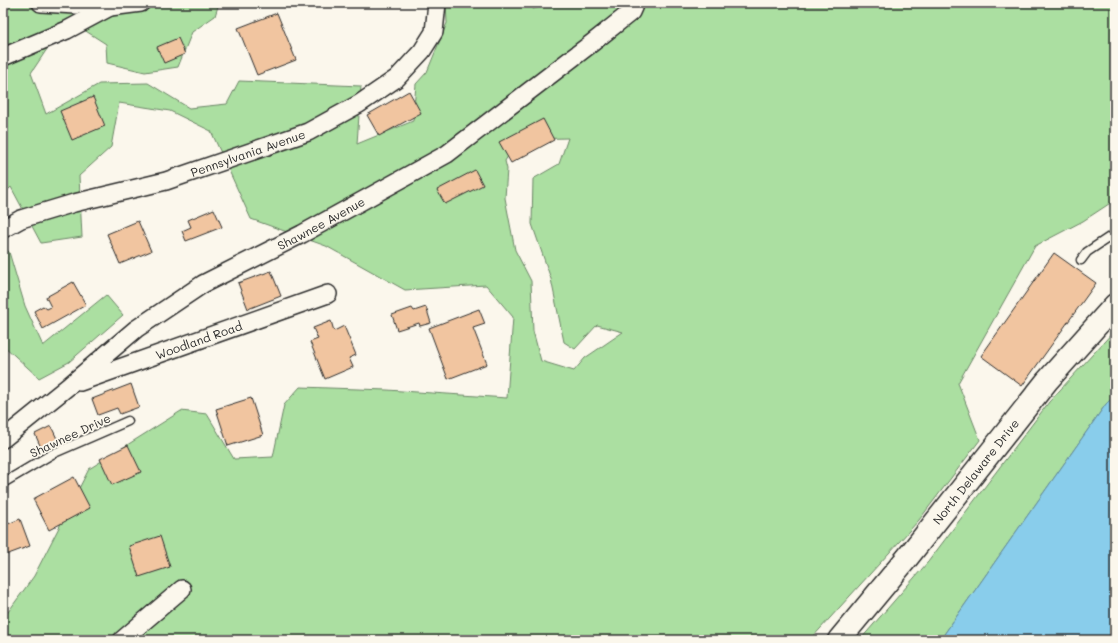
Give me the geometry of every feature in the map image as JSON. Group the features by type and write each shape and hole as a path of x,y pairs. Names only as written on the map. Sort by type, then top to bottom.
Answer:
{"main road":[{"name":"North Delaware Drive","path":"839,640 907,558 1047,381 1115,305"}],"street":[{"path":"41,3 110,7 141,3"},
{"name":"Pennsylvania Avenue","path":"3,229 21,220 67,205 166,181 308,132 359,104 397,78 422,51 434,32 437,3"},
{"name":"Shawnee Avenue","path":"3,439 70,386 136,329 203,284 302,234 447,154 631,12 635,3"},
{"path":"3,57 67,30 110,7"},
{"name":"Woodland Road","path":"70,386 328,294"},
{"path":"122,640 182,589"}],"lane":[{"path":"1082,260 1087,252 1111,236 1115,236"},
{"name":"Shawnee Drive","path":"3,483 52,454 128,421"}],"green space":[{"path":"3,3 219,3 215,16 192,32 178,67 145,72 107,63 106,44 67,19 31,73 46,114 99,84 148,83 189,108 227,104 239,81 361,86 357,144 413,121 416,84 427,72 447,23 446,3 531,3 533,9 556,3 1115,3 1115,200 1083,221 1035,246 958,383 980,440 919,520 810,640 3,640 3,619 34,576 89,469 181,411 207,414 234,459 273,457 284,405 300,387 387,390 507,398 513,317 486,285 405,290 326,246 251,219 211,131 170,111 119,103 111,147 79,176 82,237 41,243 11,187 3,195","holes":["568,138 559,164 533,179 532,224 551,279 564,342 575,349 597,325 623,332 585,358 574,371 541,361 533,331 531,281 515,250 505,198 507,169 505,161 514,146 523,139"]},
{"path":"3,246 9,252 25,306 43,346 106,295 123,315 69,362 39,378 3,345"},
{"path":"1115,330 1115,395 1106,404 940,640 860,640 928,562 1049,402"}],"water":[{"path":"1115,395 1115,640 940,640 1106,404"}],"building":[{"path":"277,13 296,60 257,75 238,28"},
{"path":"178,38 185,54 164,63 157,47"},
{"path":"409,91 421,113 379,136 367,115"},
{"path":"93,97 105,126 72,140 60,111"},
{"path":"543,119 554,140 511,163 499,142"},
{"path":"475,170 483,185 445,204 437,190"},
{"path":"214,209 222,227 186,241 182,231 191,227 188,220"},
{"path":"138,221 151,251 120,264 107,234"},
{"path":"1054,253 1096,283 1022,386 981,356"},
{"path":"271,271 281,296 248,309 238,283"},
{"path":"73,282 86,305 43,329 34,311 43,306 47,309 51,307 46,297"},
{"path":"426,307 431,323 420,326 419,323 397,330 392,315 412,308 414,311"},
{"path":"479,309 485,324 473,328 487,364 448,379 429,328"},
{"path":"331,321 334,331 344,326 356,355 349,358 353,367 325,379 310,342 318,339 313,328"},
{"path":"131,384 139,407 120,414 117,408 98,415 92,399"},
{"path":"251,398 263,435 228,446 216,409"},
{"path":"51,426 59,443 42,450 35,434"},
{"path":"128,445 141,472 112,485 100,459"},
{"path":"74,477 90,508 49,530 33,499"},
{"path":"20,519 30,546 3,556 3,526"},
{"path":"160,536 170,567 139,577 129,546"}]}
